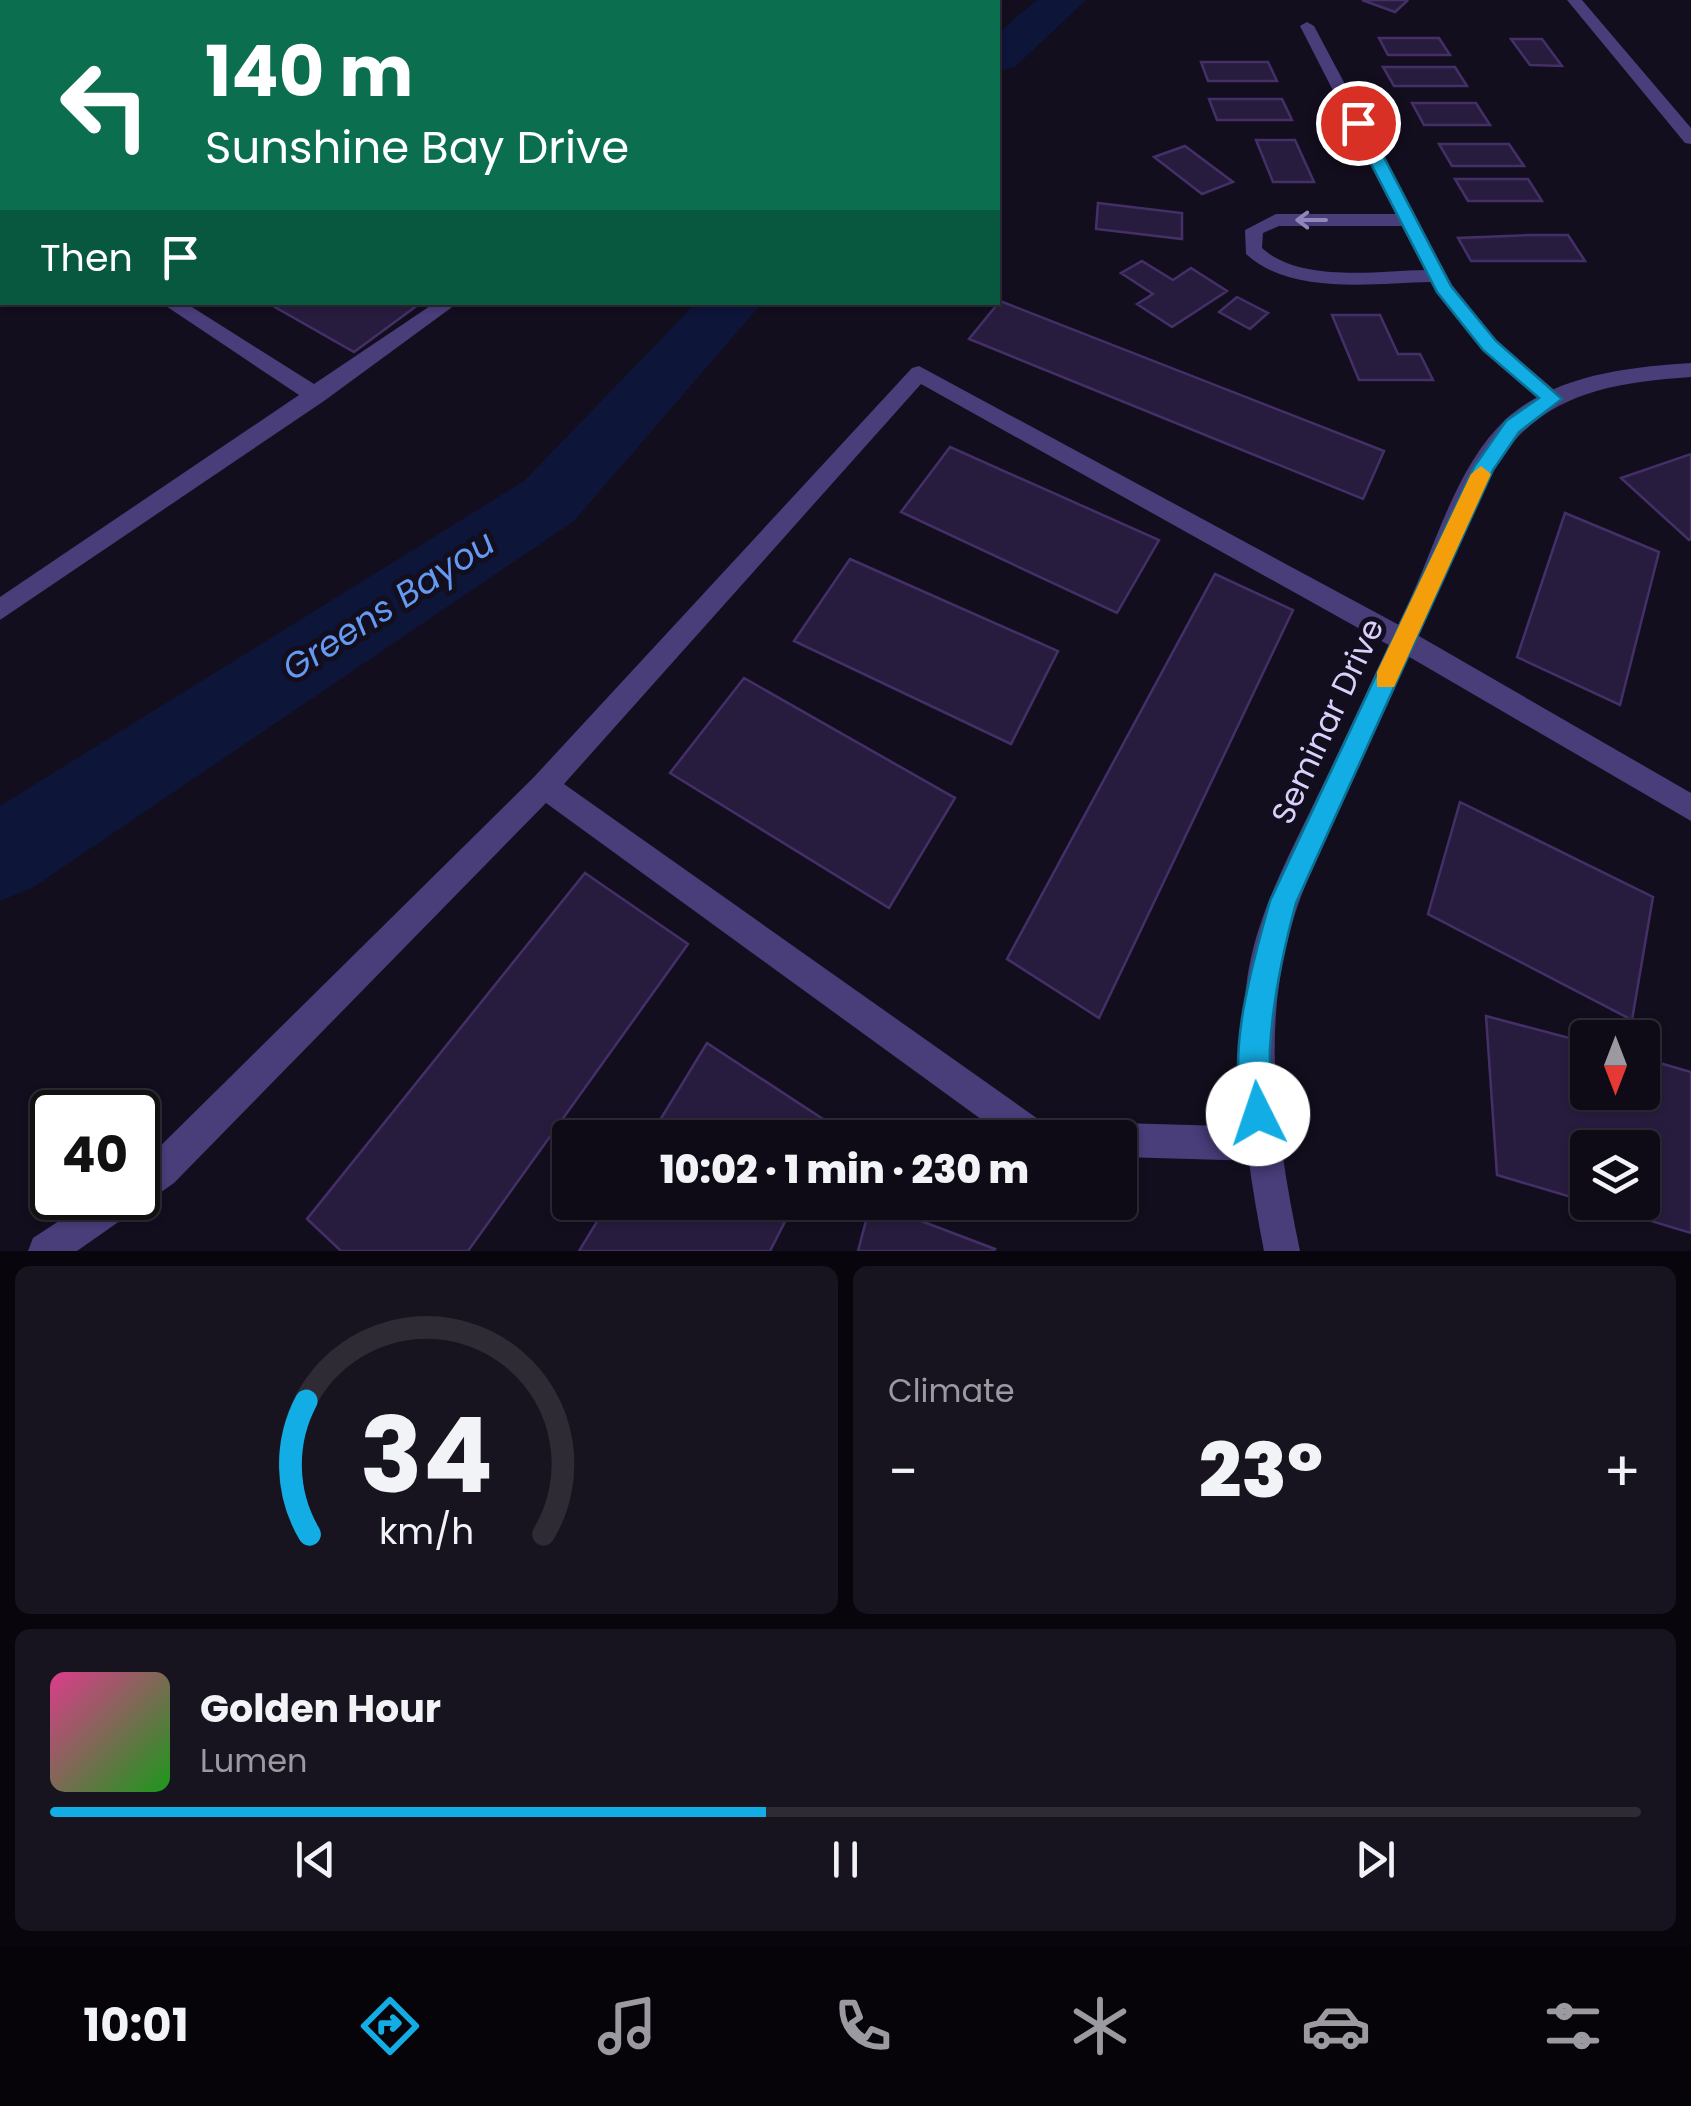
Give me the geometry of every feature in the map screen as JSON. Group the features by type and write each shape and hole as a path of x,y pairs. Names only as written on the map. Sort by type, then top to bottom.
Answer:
{"street":[{"path":"1574,0 1691,138"},
{"path":"1308,26 1437,276 1489,345 1552,399"},
{"path":"1409,220 1276,220 1254,230 1250,238 1252,249 1269,266 1302,275 1437,276"},
{"path":"174,305 317,396"},
{"path":"0,610 446,305"},
{"name":"Seminar Drive","path":"1282,1251 1260,1144 1254,1052 1263,976 1284,901 1484,467 1512,426 1552,399 1589,384 1691,370"},
{"path":"160,1172 544,786 919,373 1404,640 1691,808"},
{"path":"544,786 1011,1120"},
{"path":"1137,1140 1260,1144"},
{"path":"46,1251 91,1220"}],"building":[{"path":"1362,0 1405,0 1407,1 1395,12"},
{"path":"1379,38 1439,38 1450,55 1388,55"},
{"path":"1511,39 1542,39 1562,66 1530,65"},
{"path":"1201,62 1268,62 1277,81 1208,81"},
{"path":"1383,67 1455,67 1467,86 1394,86"},
{"path":"1209,99 1282,99 1292,120 1217,120"},
{"path":"1412,103 1476,103 1490,125 1424,125"},
{"path":"1256,140 1295,140 1314,182 1273,182"},
{"path":"1439,144 1509,144 1524,166 1452,166"},
{"path":"1185,146 1233,182 1202,194 1154,157"},
{"path":"1455,179 1528,179 1542,201 1468,201"},
{"path":"1098,203 1182,213 1182,239 1096,229"},
{"path":"1568,235 1585,261 1471,261 1458,238"},
{"path":"1142,261 1173,280 1191,268 1227,291 1172,327 1137,304 1153,294 1121,273"},
{"path":"1237,297 1268,313 1250,329 1219,312"},
{"path":"1000,301 1384,451 1363,499 969,339"},
{"path":"271,305 418,305 354,352"},
{"path":"1332,315 1380,315 1398,354 1420,354 1433,380 1359,380"},
{"path":"950,447 1159,540 1117,613 901,512"},
{"path":"1691,454 1691,539 1689,540 1621,478"},
{"path":"1565,513 1659,552 1620,705 1517,657"},
{"path":"850,559 1058,651 1011,744 794,641"},
{"path":"1215,574 1293,610 1099,1018 1007,959"},
{"path":"744,678 955,798 889,908 670,773"},
{"path":"1460,802 1653,897 1632,1020 1428,914"},
{"path":"585,873 688,944 562,1120 552,1120 552,1134 468,1251 341,1251 307,1219"},
{"path":"1486,1016 1570,1038 1570,1110 1660,1110 1660,1063 1691,1072 1691,1233 1648,1220 1660,1220 1660,1130 1570,1130 1570,1197 1497,1175"},
{"path":"707,1043 824,1120 660,1120"},
{"path":"598,1220 786,1220 770,1251 579,1251"},
{"path":"866,1220 918,1220 995,1249 994,1251 858,1251"}],"waterway":[{"name":"Greens Bayou","path":"1000,55 1064,0"},
{"name":"Greens Bayou","path":"0,857 549,501 730,305"}],"slow traffic":[{"path":"1385,679 1481,474"}],"route":[{"path":"1258,1114 1254,1052 1263,976 1284,901 1484,467 1512,426 1552,399 1489,345 1444,288 1358,123"}]}
